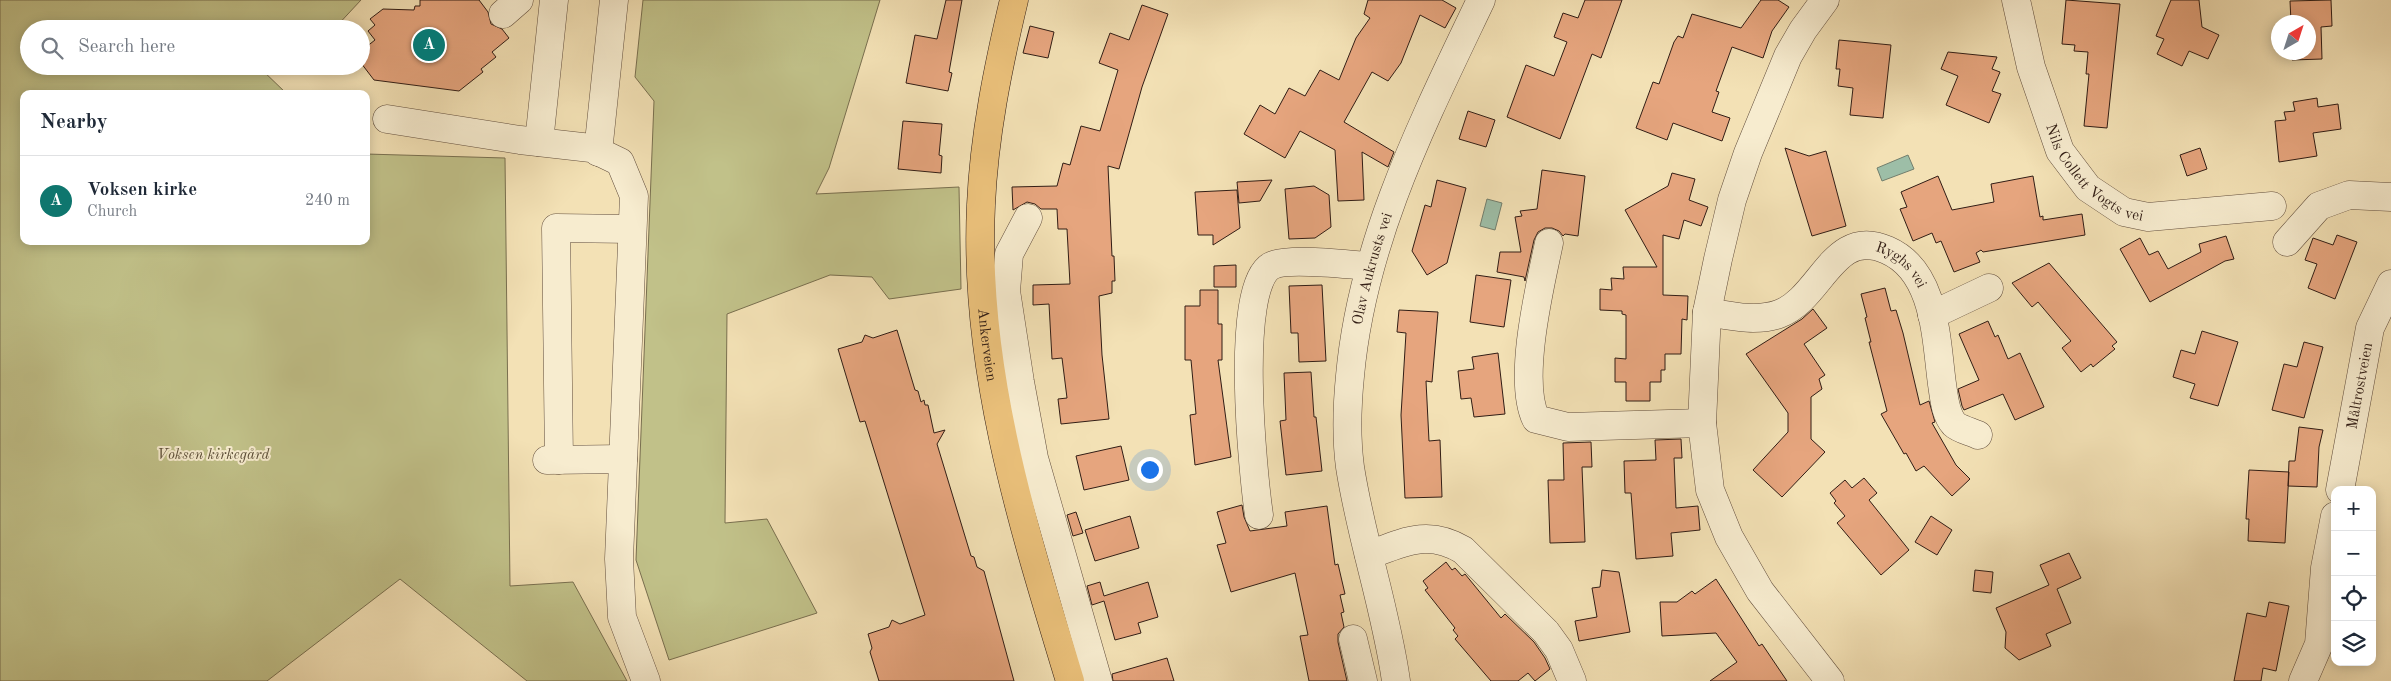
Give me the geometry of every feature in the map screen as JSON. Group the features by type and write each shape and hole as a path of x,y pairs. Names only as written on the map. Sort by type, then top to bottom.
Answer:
{"main road":[{"name":"Ankerveien","path":"1014,0 991,114 983,178 980,230 986,334 996,410 1013,485 1070,681"}],"street":[{"path":"539,142 554,0"},
{"path":"598,152 614,0"},
{"name":"Olav Aukrusts vei","path":"1396,681 1386,625 1350,465 1348,428 1352,352 1358,311 1384,218 1399,178 1481,0"},
{"path":"1825,0 1803,30 1788,56 1748,153 1732,200 1707,312 1702,423 1710,490 1729,537 1760,592 1830,681"},
{"name":"Nils Collett Vogts vei","path":"2016,0 2031,67 2060,151 2088,188 2124,212 2148,217 2272,206"},
{"path":"387,119 591,148 620,162 634,196 619,559 622,616 646,681"},
{"path":"2287,242 2319,206 2348,195 2391,197"},
{"path":"1028,218 1009,254 1006,292 1034,458 1098,681"},
{"path":"623,459 553,460 556,228 632,229"},
{"path":"1548,243 1532,332 1530,395 1532,411 1536,419 1568,427 1702,423"},
{"name":"Ryghs vei","path":"1707,312 1742,317 1762,317 1778,314 1802,300 1834,260 1846,250 1859,246 1874,246 1888,250 1912,270 1926,294 1932,315 1946,409 1955,424 1978,435"},
{"path":"1260,515 1254,482 1248,340 1251,311 1258,280 1270,267 1287,262 1370,266"},
{"name":"Måltrostveien","path":"2341,486 2370,328 2391,284"},
{"path":"1932,315 1989,288"},
{"path":"2303,681 2319,644 2325,568 2332,531"},
{"path":"1369,555 1423,538 1450,542 1463,550 1546,632 1559,650 1572,681"},
{"path":"1353,639 1363,681"}],"green space":[{"name":"Voksen kirkegård","path":"0,0 361,0 342,20 20,20 20,75 267,75 283,90 20,90 20,245 370,245 370,154 505,158 510,586 573,582 627,681 527,681 400,579 267,681 0,681"},
{"path":"643,0 880,0 829,168 816,194 959,187 961,289 889,299 872,277 830,275 727,314 725,523 767,519 817,613 669,660 636,560 654,101 635,77"}],"shaded area":[{"path":"1908,155 1914,169 1882,181 1877,168"},
{"path":"1487,199 1502,203 1495,230 1480,226"}],"building":[{"path":"420,0 479,0 488,12 491,24 502,29 509,38 492,52 496,57 481,69 483,72 459,91 374,80 370,75 370,44 375,40 370,34 370,29 375,25 370,19 383,9 414,10 415,6 420,6"},
{"path":"946,0 962,0 949,72 952,73 948,91 906,83 915,35 937,39"},
{"path":"1368,0 1442,0 1456,8 1445,28 1420,15 1401,63 1388,81 1372,72 1344,122 1394,152 1388,167 1362,152 1364,200 1338,201 1335,150 1300,131 1285,158 1244,134 1260,105 1275,114 1289,88 1305,96 1320,70 1339,80 1356,38 1370,18 1364,14"},
{"path":"1585,0 1622,0 1601,58 1592,54 1560,139 1507,117 1526,65 1554,76 1567,42 1554,37 1563,13 1578,18"},
{"path":"1761,0 1778,0 1789,7 1772,31 1763,58 1732,47 1716,91 1719,92 1712,112 1730,118 1722,141 1673,123 1667,140 1636,128 1653,82 1659,84 1674,42 1678,36 1683,38 1692,14 1741,28"},
{"path":"2066,0 2120,4 2107,128 2084,126 2089,74 2086,74 2088,52 2074,51 2075,45 2062,44"},
{"path":"2171,0 2199,0 2202,27 2219,35 2208,59 2189,51 2182,66 2157,54 2164,39 2156,36"},
{"path":"2331,0 2332,26 2321,27 2322,59 2316,59 2316,15 2291,15 2290,1"},
{"path":"1142,5 1168,14 1142,87 1119,169 1108,166 1115,281 1112,281 1112,293 1099,296 1102,355 1109,419 1061,424 1058,399 1067,398 1062,358 1052,359 1049,304 1033,305 1033,285 1070,284 1067,229 1058,229 1057,209 1041,209 1035,204 1027,202 1013,210 1012,187 1057,186 1063,163 1070,165 1081,126 1100,131 1118,70 1099,63 1110,33 1129,40"},
{"path":"1030,26 1054,32 1048,58 1023,53"},
{"path":"1839,40 1891,45 1883,118 1850,115 1853,88 1838,86 1840,69 1836,69"},
{"path":"1948,52 1997,57 1992,69 2000,72 1992,91 2001,94 1989,123 1946,105 1958,76 1941,69"},
{"path":"2317,98 2318,107 2338,104 2341,129 2313,133 2317,156 2279,162 2275,121 2286,120 2284,112 2295,111 2293,102"},
{"path":"1468,111 1495,120 1486,147 1459,139"},
{"path":"903,121 942,124 939,155 942,156 941,173 898,169"},
{"path":"1785,148 1809,156 1826,151 1846,226 1812,236"},
{"path":"2200,148 2207,169 2187,176 2180,155"},
{"path":"1542,170 1585,176 1578,236 1565,234 1563,236 1559,231 1552,228 1545,228 1538,232 1534,240 1525,281 1524,277 1497,272 1500,252 1521,252 1515,217 1522,216 1520,211 1537,209"},
{"path":"1672,173 1695,179 1689,200 1708,207 1701,226 1684,220 1679,239 1663,235 1663,295 1688,296 1687,320 1682,319 1681,354 1665,354 1665,370 1661,370 1661,382 1650,382 1650,401 1626,401 1626,382 1615,382 1615,358 1626,359 1626,315 1622,314 1622,311 1600,310 1600,289 1612,290 1611,278 1624,279 1623,267 1657,267 1625,210 1668,186"},
{"path":"1938,176 1952,210 1994,202 1991,184 2033,176 2040,217 2043,216 2043,220 2082,214 2085,235 1983,252 1981,250 1976,253 1980,262 1954,272 1941,241 1936,243 1932,233 1913,241 1900,209 1907,207 1901,192"},
{"path":"1272,180 1260,201 1239,203 1237,182"},
{"path":"1437,180 1466,188 1447,263 1427,275 1412,251 1425,205 1431,207"},
{"path":"1314,186 1329,195 1331,227 1315,238 1289,239 1285,189"},
{"path":"1237,190 1240,228 1213,245 1213,235 1198,235 1195,192"},
{"path":"2337,235 2357,242 2335,299 2308,288 2317,264 2305,260 2313,238 2333,245"},
{"path":"2226,236 2234,259 2225,261 2150,302 2120,249 2140,238 2149,255 2158,251 2168,269 2201,252 2199,244"},
{"path":"2049,263 2117,342 2112,346 2115,349 2093,367 2091,364 2081,372 2062,348 2071,341 2038,302 2032,307 2012,283"},
{"path":"1236,265 1236,287 1214,287 1214,266"},
{"path":"1476,275 1511,280 1504,327 1470,322"},
{"path":"1322,285 1326,361 1299,362 1298,333 1291,333 1289,286"},
{"path":"1885,288 1891,311 1896,310 1903,333 1920,405 1929,401 1935,422 1932,423 1956,465 1970,479 1952,496 1924,466 1916,471 1881,414 1887,411 1869,342 1871,342 1865,318 1867,317 1861,294"},
{"path":"1200,290 1218,290 1218,324 1222,324 1222,360 1218,360 1231,457 1195,465 1190,415 1196,414 1191,360 1185,360 1185,306 1200,306"},
{"path":"1813,309 1827,328 1804,344 1825,375 1819,379 1822,389 1811,397 1811,439 1825,452 1782,497 1753,470 1788,432 1788,413 1746,354 1802,319"},
{"path":"1399,310 1438,312 1432,382 1426,381 1429,441 1440,440 1442,497 1405,498 1401,415 1406,333 1397,332"},
{"path":"1988,321 1995,337 1998,335 2008,359 2020,353 2044,407 2015,420 2003,394 1964,410 1958,389 1979,380 1959,334"},
{"path":"897,330 915,390 918,391 921,402 924,400 925,405 928,405 934,433 945,430 937,444 971,556 974,557 977,567 984,571 1014,681 879,681 870,652 872,648 868,634 889,627 892,620 900,624 925,615 865,421 860,422 838,349 862,342 865,335 873,338"},
{"path":"2202,331 2238,342 2218,406 2190,398 2195,384 2173,377 2181,350 2195,354"},
{"path":"2304,342 2323,347 2304,418 2272,410 2284,364 2297,367"},
{"path":"1498,353 1505,414 1474,417 1471,398 1461,399 1458,371 1474,369 1472,357"},
{"path":"1311,372 1314,417 1316,417 1322,471 1286,475 1280,421 1286,420 1284,373"},
{"path":"2299,427 2323,430 2319,447 2317,487 2288,486 2289,461 2295,461"},
{"path":"1681,439 1682,458 1674,458 1676,508 1698,506 1700,530 1671,533 1673,556 1636,559 1631,493 1625,493 1624,461 1656,460 1655,440"},
{"path":"1591,442 1592,467 1582,467 1585,542 1550,543 1548,480 1564,480 1563,443"},
{"path":"1121,446 1129,480 1084,490 1076,456"},
{"path":"2249,470 2289,472 2285,543 2248,541 2249,519 2246,519"},
{"path":"1864,478 1877,493 1869,500 1909,550 1881,575 1837,523 1845,516 1834,503 1836,501 1830,493 1845,480 1852,488"},
{"path":"1242,505 1244,517 1250,531 1287,526 1285,512 1327,506 1335,565 1338,564 1345,594 1340,595 1344,612 1341,613 1344,627 1338,634 1338,642 1347,681 1309,681 1300,636 1308,635 1295,573 1231,592 1217,545 1226,543 1217,512"},
{"path":"1076,512 1083,533 1073,536 1067,515"},
{"path":"1130,516 1139,548 1095,561 1085,530"},
{"path":"1931,516 1952,530 1937,555 1915,542"},
{"path":"2069,553 2081,578 2057,589 2071,623 2046,634 2051,646 2019,660 2005,648 2006,632 1996,608 2049,585 2040,565"},
{"path":"1446,562 1452,570 1455,568 1462,576 1465,574 1501,618 1505,614 1534,642 1550,669 1535,681 1528,673 1518,681 1491,681 1455,639 1458,636 1453,630 1455,628 1425,590 1428,588 1423,581"},
{"path":"1602,570 1619,572 1630,632 1579,641 1575,621 1597,617 1592,588 1600,587"},
{"path":"1975,570 1993,572 1991,593 1973,591"},
{"path":"1716,579 1759,646 1762,644 1787,681 1710,681 1737,662 1716,633 1662,636 1660,602 1677,602 1692,591 1695,594"},
{"path":"1100,582 1104,596 1148,582 1158,617 1138,623 1141,633 1115,640 1104,601 1092,605 1087,586"},
{"path":"2269,602 2289,606 2276,671 2263,668 2261,681 2234,681 2247,613 2266,617"},
{"path":"1167,658 1174,681 1113,681 1112,674"}],"place":[{"name":"Voksen kirke","path":"429,45"}]}
